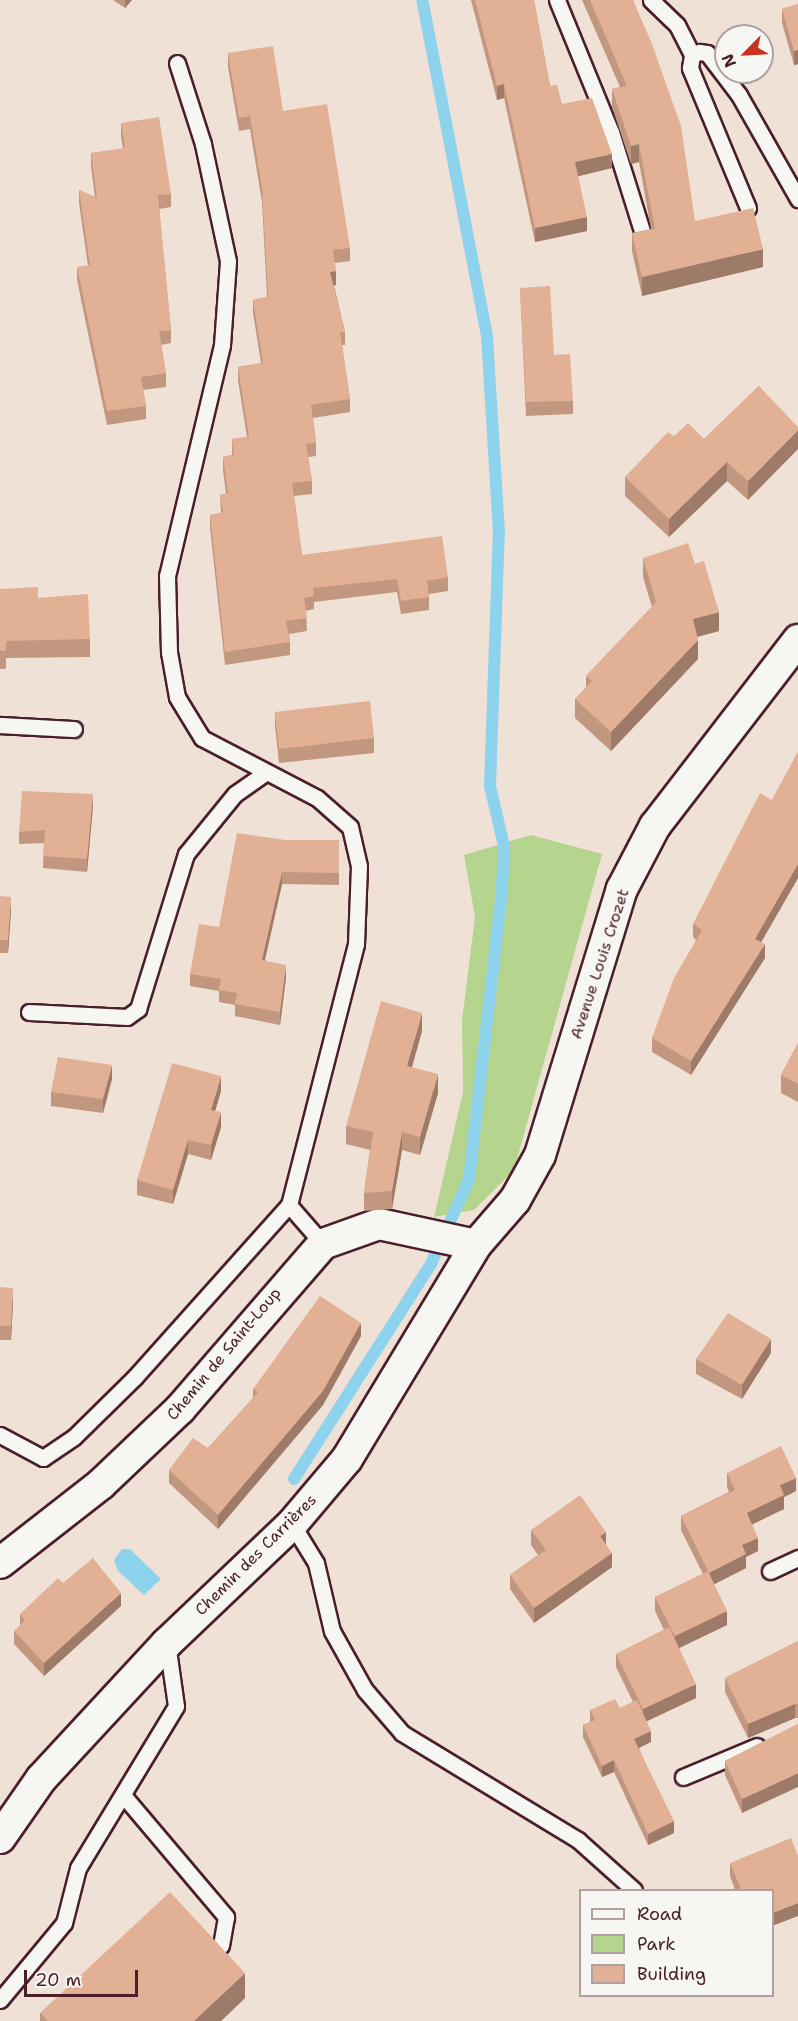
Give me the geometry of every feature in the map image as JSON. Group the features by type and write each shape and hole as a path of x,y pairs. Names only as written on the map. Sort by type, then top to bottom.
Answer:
{"street":[{"name":"Avenue Louis Crozet","path":"465,1241 515,1200 540,1155 622,889 650,837 798,640"},
{"name":"Chemin de Saint-Loup","path":"0,1563 101,1484 180,1408 323,1244 379,1224 425,1231 465,1241"},
{"name":"Chemin des Carrières","path":"0,1838 41,1779 167,1643 292,1524 347,1459 465,1241"}],"lane":[{"path":"557,0 611,132 642,231"},
{"path":"651,0 677,25 692,55 690,68 748,208"},
{"path":"692,55 707,53 739,95 798,199"},
{"path":"0,1435 43,1458 74,1437 135,1377 289,1205 356,944 359,866 350,826 317,798 264,774 202,738 177,698 169,652 167,576 222,345 228,261 203,144 177,63"},
{"path":"0,724 74,729"},
{"path":"29,1012 127,1017 138,1009 186,854 235,794 264,774"},
{"path":"289,1205 323,1244"},
{"path":"292,1524 316,1563 332,1631 365,1690 402,1733 578,1840 633,1889"},
{"path":"770,1571 798,1558"},
{"path":"0,2000 64,1923 78,1868 176,1706 167,1643"},
{"path":"683,1777 773,1739"},
{"path":"123,1795 226,1917 221,1946"}],"green space":[{"path":"531,835 602,854 514,1170 474,1210 434,1217 463,1092 462,1021 475,917 464,855"}],"water":[{"path":"122,1549 130,1549 161,1579 144,1595 118,1571 114,1560"}],"building":[{"path":"475,0 534,0 550,86 557,85 562,104 592,98 612,154 575,162 587,217 535,228 504,84 497,86"},
{"path":"590,0 633,0 652,44 681,126 695,221 753,208 763,249 642,277 632,233 655,229 639,144 631,146 612,89 627,86"},
{"path":"798,4 798,50 794,51 782,9"},
{"path":"273,46 283,111 327,104 350,248 333,250 336,271 330,272 345,332 340,332 350,399 311,405 316,443 306,444 312,481 292,483 302,555 442,536 448,577 427,581 429,597 401,601 397,579 313,588 314,596 304,598 307,618 286,621 290,642 225,652 210,515 223,512 220,495 228,493 223,457 234,455 232,439 249,437 238,367 263,363 253,300 268,297 262,188 250,116 239,118 228,53"},
{"path":"159,117 171,194 158,195 171,330 159,331 166,373 141,377 146,406 107,411 77,267 90,265 79,190 97,198 91,153 125,148 121,123"},
{"path":"550,286 554,355 570,354 573,401 526,402 520,288"},
{"path":"759,386 798,427 798,430 748,481 727,462 669,519 625,477 668,432 674,436 688,423 704,439"},
{"path":"688,543 695,564 704,561 719,612 693,619 698,640 611,732 575,699 592,681 586,676 656,602 643,558"},
{"path":"38,587 38,598 88,594 90,639 6,641 6,651 0,651 0,589"},
{"path":"370,701 374,738 279,749 275,712"},
{"path":"798,752 798,864 755,939 765,944 691,1061 652,1038 674,978 702,930 693,924 760,793 772,800"},
{"path":"22,791 93,794 87,859 43,856 45,830 19,832"},
{"path":"237,833 285,840 339,840 339,873 282,872 262,960 286,965 280,1012 235,1004 237,993 219,990 221,979 190,974 199,924 219,927"},
{"path":"0,896 11,897 8,940 0,940"},
{"path":"381,1001 422,1013 407,1066 438,1074 420,1137 402,1132 392,1191 364,1193 373,1132 346,1126"},
{"path":"798,1043 798,1084 781,1075"},
{"path":"58,1057 112,1065 103,1099 51,1092"},
{"path":"172,1063 221,1076 211,1110 221,1112 211,1145 188,1140 173,1190 137,1180"},
{"path":"0,1287 13,1288 11,1326 0,1326"},
{"path":"320,1296 361,1323 323,1391 218,1515 169,1470 193,1438 208,1448 258,1392 253,1389"},
{"path":"728,1313 771,1339 742,1385 696,1359"},
{"path":"781,1446 796,1478 780,1485 784,1495 747,1513 758,1538 742,1545 746,1554 709,1573 681,1516 735,1490 727,1473"},
{"path":"580,1495 606,1532 600,1536 612,1553 534,1608 510,1575 546,1550 531,1530"},
{"path":"93,1558 121,1593 44,1663 14,1631 25,1620 20,1614 58,1578 63,1583"},
{"path":"708,1571 727,1611 675,1636 655,1597"},
{"path":"669,1627 696,1684 643,1709 616,1654"},
{"path":"798,1641 798,1704 748,1724 725,1678"},
{"path":"615,1699 620,1708 637,1700 651,1731 634,1739 674,1821 648,1834 614,1760 602,1766 583,1725 595,1720 590,1710"},
{"path":"798,1724 798,1773 742,1799 725,1761"},
{"path":"791,1838 798,1856 798,1903 774,1912 774,1889 741,1889 730,1863"},
{"path":"170,1892 245,1973 194,2021 48,2021 40,2013"}],"waterway":[{"path":"294,1479 431,1264 469,1179 502,888 504,846 490,786 499,533 487,336 422,0"}]}
